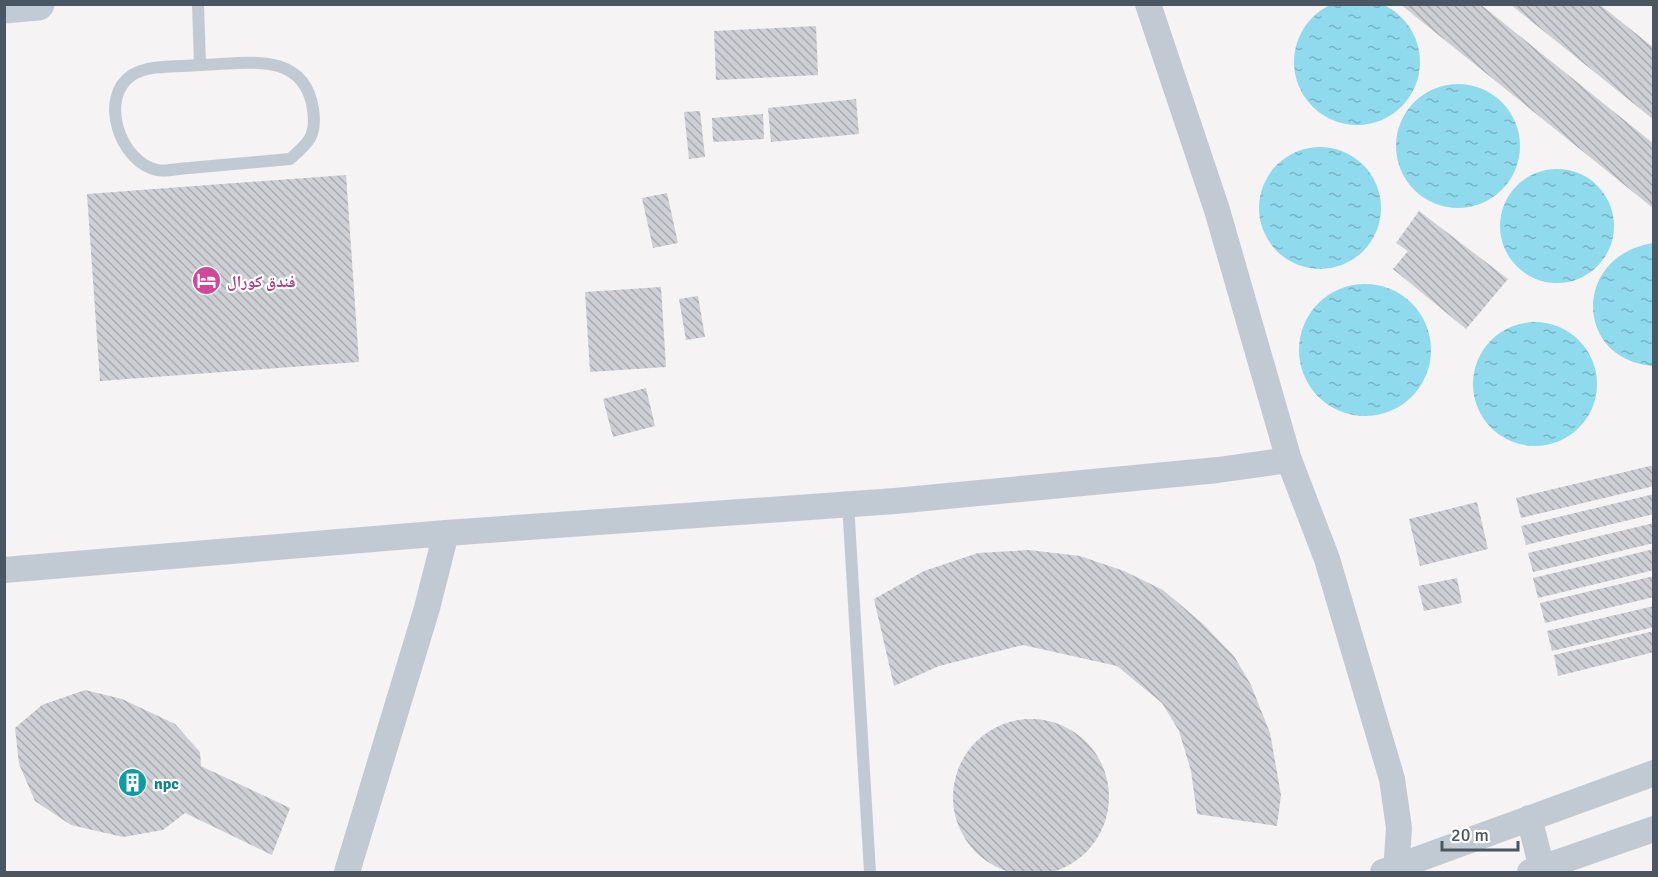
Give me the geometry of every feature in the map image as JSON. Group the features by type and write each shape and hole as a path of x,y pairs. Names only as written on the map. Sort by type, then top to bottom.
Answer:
{"main road":[{"path":"4,7 38,4"}],"street":[{"path":"1149,4 1217,210 1289,460 1327,560 1392,779 1399,828 1391,871"},
{"path":"4,570 446,533 848,503 1218,470 1289,460"},
{"path":"347,873 427,608 446,533"},
{"path":"1391,871 1653,773"},
{"path":"1529,819 1536,870 1653,829"}],"lane":[{"path":"198,4 200,64"},
{"path":"271,63 294,71 307,87 313,108 314,132 304,148 290,159 158,170 137,160 121,140 115,115 121,87 132,76 143,70 200,64 271,63"},
{"path":"848,503 870,873"}],"water":[{"path":"1357,-1 1381,4 1401,18 1415,38 1420,62 1415,86 1401,106 1381,120 1357,125 1333,120 1313,106 1299,86 1294,62 1299,38 1313,18 1333,4"},
{"path":"1458,84 1482,88 1502,102 1516,122 1520,146 1516,170 1502,190 1482,204 1458,208 1434,204 1414,190 1400,170 1396,146 1400,122 1414,102 1434,88"},
{"path":"1320,147 1343,152 1354,157 1363,165 1371,174 1376,185 1381,208 1376,231 1371,242 1363,251 1354,259 1343,264 1320,269 1297,264 1286,259 1277,251 1269,242 1264,231 1259,208 1264,185 1269,174 1277,165 1286,157 1297,152"},
{"path":"1557,169 1579,173 1597,186 1610,204 1614,226 1610,248 1597,266 1579,279 1557,283 1535,279 1517,266 1504,248 1500,226 1504,204 1517,186 1535,173"},
{"path":"1654,243 1653,366 1627,360 1608,346 1597,328 1593,307 1597,286 1608,267 1627,252"},
{"path":"1365,284 1390,289 1412,303 1426,325 1431,350 1426,375 1412,397 1390,411 1365,416 1340,411 1318,397 1304,375 1299,350 1304,325 1318,303 1340,289"},
{"path":"1535,322 1559,327 1578,341 1592,360 1597,384 1592,408 1578,427 1559,441 1535,446 1511,441 1492,427 1478,408 1473,384 1478,360 1492,341 1511,327"}],"building":[{"path":"1400,4 1480,4 1654,144 1653,208"},
{"path":"1510,4 1599,4 1654,48 1654,120"},
{"path":"816,26 818,75 716,80 714,31"},
{"path":"856,99 859,134 771,142 768,108"},
{"path":"700,111 705,157 689,159 684,112"},
{"path":"763,114 764,139 713,142 712,118"},
{"path":"346,175 359,362 100,381 87,194"},
{"path":"667,193 678,243 653,248 642,198"},
{"path":"1419,211 1508,279 1466,329 1393,269 1408,251 1396,243"},
{"path":"661,287 666,367 590,372 585,292"},
{"path":"698,296 705,337 686,340 679,299"},
{"path":"646,388 655,426 613,437 603,399"},
{"path":"1654,465 1654,486 1521,518 1516,498"},
{"path":"1654,494 1654,514 1526,545 1521,526"},
{"path":"1477,502 1488,549 1420,566 1409,519"},
{"path":"1654,523 1654,543 1533,572 1528,553"},
{"path":"1654,549 1654,570 1538,598 1533,578"},
{"path":"1029,550 1080,556 1124,571 1163,590 1202,623 1234,656 1251,685 1270,733 1281,795 1277,826 1197,814 1191,771 1179,731 1162,703 1117,666 1023,645 939,666 894,686 874,599 924,571 978,553"},
{"path":"1654,576 1654,597 1545,623 1540,603"},
{"path":"1457,578 1462,603 1424,611 1418,586"},
{"path":"1654,606 1654,627 1552,651 1547,631"},
{"path":"1654,631 1654,652 1558,676 1554,655"},
{"name":"npc","path":"85,690 122,699 175,724 200,752 201,766 290,808 272,855 185,813 163,830 123,837 71,825 35,801 19,764 15,728 42,705"},
{"path":"1031,719 1061,725 1086,742 1103,767 1109,797 1103,827 1086,852 1061,869 1031,875 1001,869 976,852 959,827 953,797 959,767 976,742 1001,725"}],"place":[{"name":"فندق كورال","path":"206,281"},
{"name":"npc","path":"133,783"}]}
